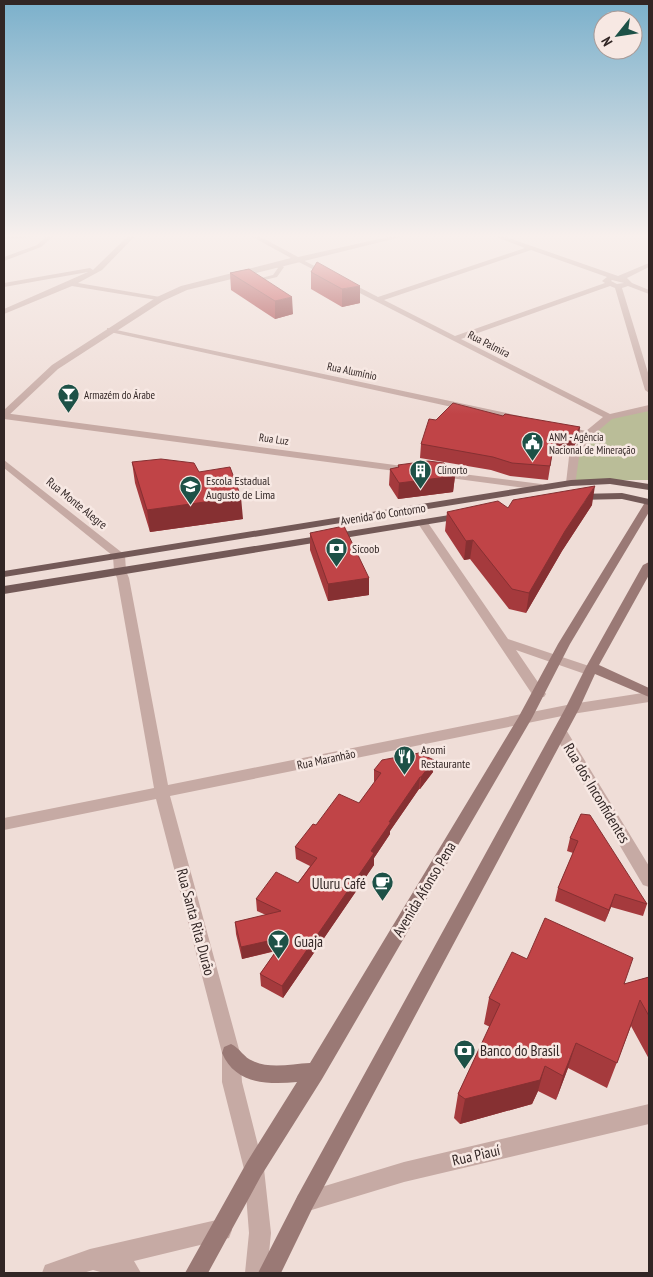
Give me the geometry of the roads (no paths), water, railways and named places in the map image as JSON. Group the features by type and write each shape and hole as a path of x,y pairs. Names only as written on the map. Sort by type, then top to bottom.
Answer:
{"main road":[{"name":"Avenida do Contorno","path":"4,574 571,483 610,481 649,487"},
{"path":"562,500 581,496 622,496 649,503"},
{"name":"Avenida Afonso Pena","path":"196,1273 254,1169 315,1072 525,718 564,644 649,503"},
{"name":"Avenida do Contorno","path":"4,590 478,513"},
{"path":"269,1273 305,1202 560,732 591,669 649,565"},
{"path":"591,669 649,693"},
{"path":"231,1053 246,1069 271,1074 315,1072"}],"street":[{"path":"4,312 46,295"},
{"path":"134,295 160,299"},
{"path":"4,416 55,367 110,330 170,295"},
{"name":"Rua Palmira","path":"366,295 609,417"},
{"path":"377,300 393,295"},
{"path":"453,339 580,295"},
{"path":"620,295 649,390"},
{"name":"Rua Alumínio","path":"110,330 530,421"},
{"path":"571,483 574,457 588,434 609,417 649,408"},
{"name":"Rua Luz","path":"4,416 541,488"},
{"path":"559,428 588,434"},
{"name":"Rua Monte Alegre","path":"4,463 119,555"},
{"path":"422,522 539,694"},
{"path":"119,555 120,571"},
{"name":"Rua Santa Rita Durão","path":"120,571 123,578 162,793 231,1053 232,1082 254,1169 260,1233 256,1273"},
{"path":"502,641 556,660 591,669"},
{"name":"Rua Maranhão","path":"4,824 525,718 649,698"},
{"name":"Rua dos Inconfidentes","path":"560,732 649,880"},
{"name":"Rua Piauí","path":"305,1202 404,1172 649,1114"},
{"path":"53,1273 90,1260 221,1230"},
{"path":"90,1260 124,1266 130,1273"}],"place":[{"name":"Armazém do Árabe","path":"68,414"},
{"name":"ANM - Agência Nacional de Mineração","path":"533,462"},
{"name":"Clinorto","path":"421,489"},
{"name":"Escola Estadual Augusto de Lima","path":"190,506"},
{"name":"Sicoob","path":"336,567"},
{"name":"Aromi Restaurante","path":"405,775"},
{"name":"Uluru Café","path":"382,902"},
{"name":"Guaja","path":"278,960"},
{"name":"Banco do Brasil","path":"464,1069"}]}
